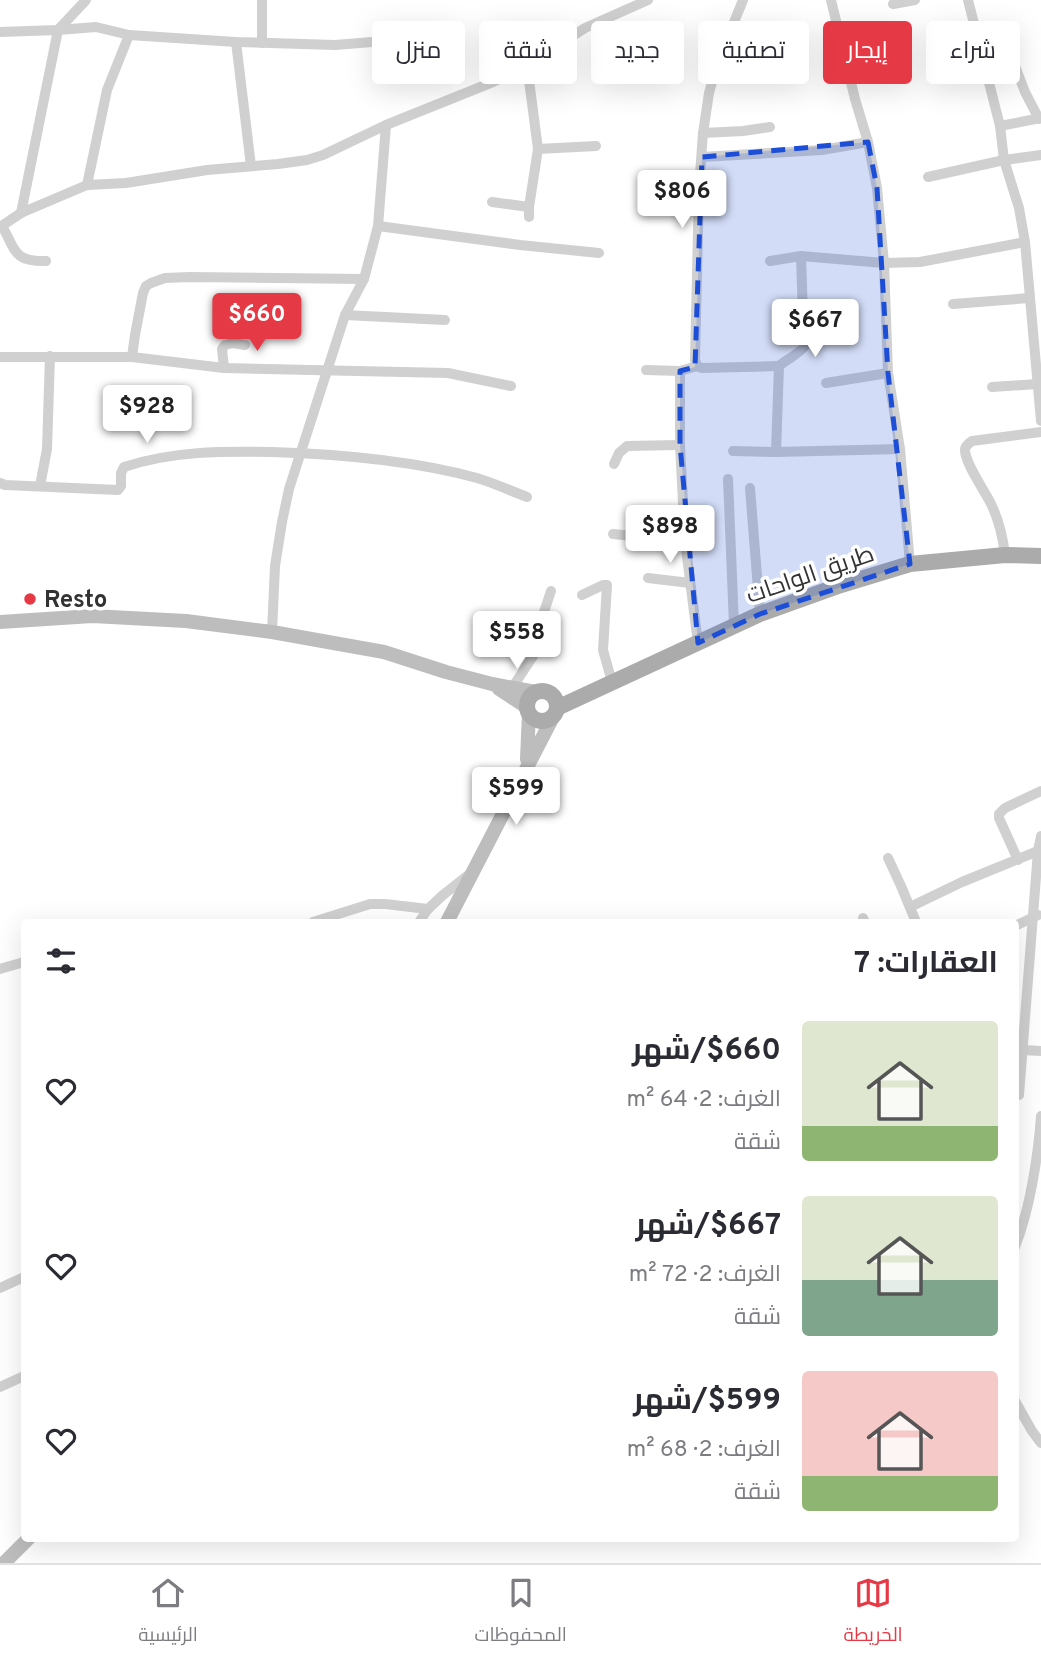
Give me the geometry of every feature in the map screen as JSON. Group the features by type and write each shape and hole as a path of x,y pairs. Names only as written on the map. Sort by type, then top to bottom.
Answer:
{"main road":[{"name":"طريق الواحات","path":"555,707 734,625 841,585 911,564 1005,555 1041,556"},
{"path":"0,622 92,616 186,621 272,632 384,652 490,683 536,692 545,691 555,707"},
{"path":"490,683 540,721 549,719 555,707"},
{"path":"527,764 529,699 536,692"},
{"path":"448,919 555,707"},
{"path":"4,1563 25,1542"}],"street":[{"path":"21,214 58,30 86,0"},
{"path":"262,0 262,43"},
{"path":"697,366 698,188 703,133 717,64 743,0"},
{"path":"831,0 868,142 877,188 884,262 888,373 900,449 911,564"},
{"path":"893,4 915,0"},
{"path":"968,0 1025,242 1041,421"},
{"path":"577,33 646,1"},
{"path":"0,32 96,27 129,35 236,43 335,45 372,42"},
{"path":"87,186 107,90 129,35"},
{"path":"236,43 251,166"},
{"path":"999,126 1040,118 1020,79"},
{"path":"46,261 30,261 20,257 1,226 21,214 87,186 307,160 488,84"},
{"path":"492,202 529,212 538,149 529,84"},
{"path":"272,632 275,566 289,489 345,315 364,279 378,226 386,125"},
{"path":"703,133 770,127"},
{"path":"702,157 822,150 868,142"},
{"path":"538,149 596,146"},
{"path":"928,177 1004,160 1041,155"},
{"path":"647,186 698,188"},
{"path":"378,226 599,253"},
{"path":"770,261 801,256 920,262 1025,242"},
{"path":"776,452 779,366 804,347 801,256"},
{"path":"132,357 143,293 146,286 158,280 190,277 364,279"},
{"path":"953,304 1030,298"},
{"path":"345,315 445,320"},
{"path":"223,368 222,349 225,345 245,345"},
{"path":"40,486 47,449 50,356"},
{"path":"0,357 132,357 223,368 448,373 511,386"},
{"path":"646,370 680,371 697,366 779,366"},
{"path":"680,371 680,445 685,541 698,643"},
{"path":"826,383 888,373"},
{"path":"992,387 1037,384"},
{"path":"1005,555 994,508 971,469 966,446 972,441 1041,432"},
{"path":"614,464 619,453 627,446 680,445"},
{"path":"733,451 900,449"},
{"path":"0,483 118,490 124,467 171,456 223,451 301,453 400,462 479,478 527,497"},
{"path":"729,479 734,625"},
{"path":"750,488 760,614"},
{"path":"613,534 685,541"},
{"path":"648,578 690,583"},
{"path":"582,595 607,585 603,650 609,683"},
{"path":"512,688 539,647 543,615 551,591"},
{"path":"1018,860 999,814 1005,808 1041,791"},
{"path":"1019,1095 1038,915 1038,851 1041,836"},
{"path":"910,907 1038,851"},
{"path":"888,858 915,919"},
{"path":"421,919 443,895 471,873"},
{"path":"322,919 370,904 428,909"},
{"path":"1019,924 1038,915"},
{"path":"0,969 21,963"},
{"path":"1019,987 1029,983"},
{"path":"1023,1050 1041,1051"},
{"path":"1019,1234 1039,1143 1041,1116"},
{"path":"0,1288 21,1278"},
{"path":"0,1387 21,1377"},
{"path":"1019,1408 1041,1443"}],"highlighted area":[{"path":"868,142 877,188 888,373 910,564 760,614 698,643 680,445 680,371 695,367 702,157"}],"place":[{"name":"Resto","path":"30,599"}]}
